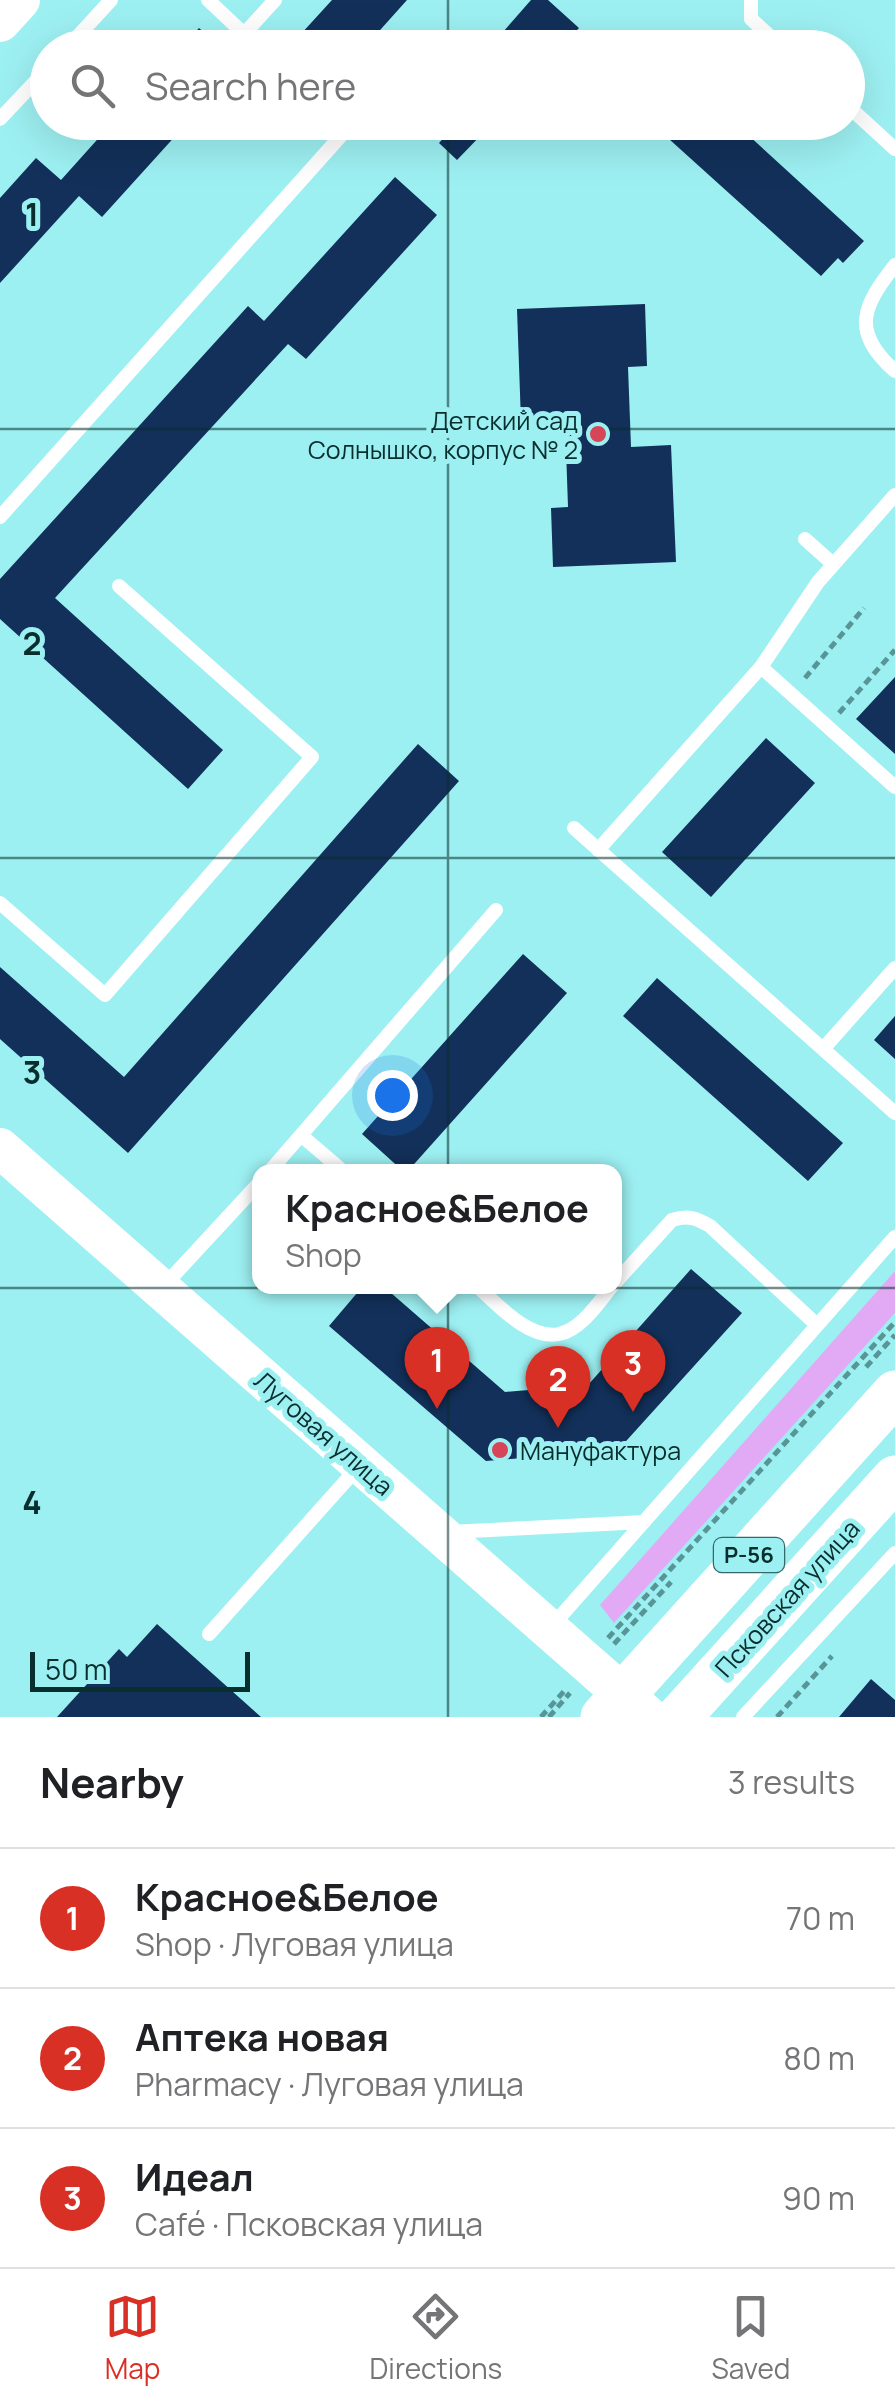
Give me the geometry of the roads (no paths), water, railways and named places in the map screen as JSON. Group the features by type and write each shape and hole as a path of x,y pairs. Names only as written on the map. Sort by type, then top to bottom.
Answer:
{"main road":[{"path":"0,22 20,0"},
{"name":"Луговая улица","path":"0,1148 589,1664 625,1709"},
{"name":"Р-56","path":"625,1709 895,1394"},
{"name":"Псковская улица","path":"679,1717 895,1478"}],"lane":[{"path":"82,30 110,0"},
{"path":"208,0 240,30"},
{"path":"248,30 274,0"},
{"path":"751,0 751,19 763,30"},
{"path":"0,120 30,88"},
{"path":"865,122 895,149"},
{"path":"0,517 337,140"},
{"path":"895,265 873,293 865,312 869,340 895,371"},
{"path":"598,850 760,667 818,582 895,495"},
{"path":"805,538 833,564"},
{"path":"0,902 105,996 312,758 119,586"},
{"path":"760,667 895,787"},
{"path":"574,828 895,1113"},
{"path":"276,1164 496,910"},
{"path":"823,1050 895,968"},
{"path":"302,1136 335,1164"},
{"path":"161,1289 252,1191"},
{"path":"622,1276 672,1220 695,1217 710,1226 816,1325"},
{"path":"550,1630 895,1237"},
{"path":"486,1294 518,1323 558,1334 576,1326 606,1294"},
{"path":"209,1634 361,1465"},
{"path":"439,1533 644,1522"},
{"path":"743,1717 893,1559"}],"place":[{"name":"Детский сад Солнышко, корпус № 2","path":"598,434"},
{"name":"Красное&Белое","path":"437,1409"},
{"name":"Идеал","path":"633,1412"},
{"name":"Аптека новая","path":"558,1428"},
{"name":"Мануфактура","path":"500,1450"}]}
